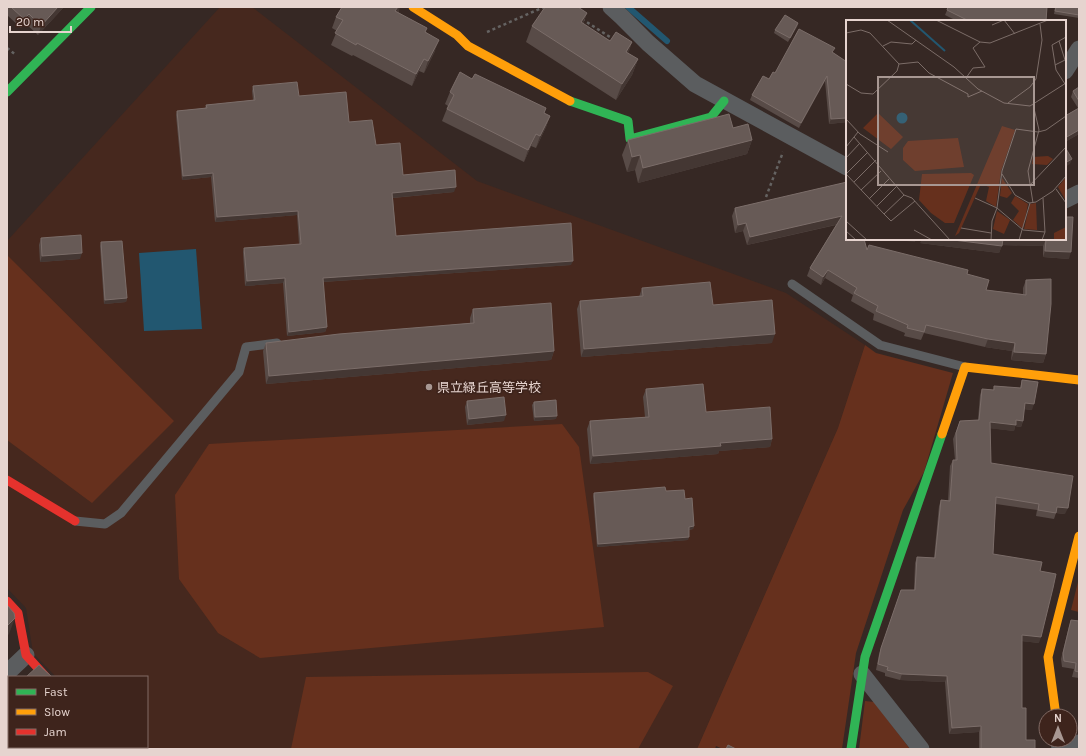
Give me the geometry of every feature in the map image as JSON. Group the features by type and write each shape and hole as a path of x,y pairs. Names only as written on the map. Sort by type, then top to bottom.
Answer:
{"street":[{"path":"7,92 91,7"},
{"path":"413,7 457,35 468,46 574,103 628,121 630,139 711,117 724,101"},
{"path":"612,7 648,43 695,84 846,166"},
{"path":"1066,69 1079,49"},
{"path":"1066,200 1079,193"},
{"path":"852,749 865,657 965,367 1079,380"},
{"path":"7,480 75,521"},
{"path":"1055,708 1048,657 1079,536"},
{"path":"7,601 18,613 26,655 45,676"},
{"path":"7,673 26,655"},
{"path":"862,674 921,749"},
{"path":"1070,749 1079,743"}],"lane":[{"path":"792,284 880,345 965,367"},
{"path":"75,521 105,524 120,512 238,372 246,347 283,343"}],"path":[{"path":"457,35 489,32 544,7"},
{"path":"576,16 616,41"},
{"path":"766,197 779,164 788,134"}],"shaded area":[{"name":"県立緑丘高等学校","path":"220,7 252,7 477,181 786,293 865,345 838,428 697,749 124,749 123,748 148,748 148,676 55,676 33,653 26,608 7,588 7,241"},
{"path":"7,255 174,421 92,503 7,440"},
{"path":"865,345 876,353 953,373 924,472 903,510 856,653 842,749 723,749 716,746 715,749 697,749 838,428"},
{"path":"562,424 579,447 604,627 260,658 218,633 179,579 175,495 209,444"},
{"path":"1079,578 1079,612 1071,610"},
{"path":"648,672 673,686 638,749 291,749 306,677"},
{"path":"865,701 874,702 910,749 859,749"}],"water":[{"path":"196,249 202,329 144,331 139,253"}],"building":[{"path":"11,7 58,7 41,26 29,14 24,19"},
{"path":"342,7 398,7 395,11 427,28 425,32 439,40 428,61 424,59 416,74 357,43 356,45 335,33 343,20 336,17"},
{"path":"545,7 578,7 587,13 581,22 610,41 616,32 632,42 626,52 638,59 622,84 532,26"},
{"path":"948,7 1047,7 1046,20 967,20 947,10"},
{"path":"1056,7 1079,7 1079,15 1055,11"},
{"path":"785,15 798,23 790,38 775,30"},
{"path":"799,29 835,48 832,52 846,61 846,118 831,119 827,76 801,123 752,95 763,76 769,79 773,72 775,73"},
{"path":"460,72 472,79 475,74 546,108 544,113 550,116 540,136 536,134 528,150 447,109 454,95 450,92"},
{"path":"297,82 299,96 346,92 349,122 372,120 376,145 400,143 403,175 455,170 456,187 392,193 396,236 571,223 573,261 323,278 327,327 289,332 285,278 247,281 244,248 301,244 298,211 217,217 213,173 183,176 177,111 207,108 206,105 255,100 253,86"},
{"path":"1079,87 1079,101 1073,91"},
{"path":"1079,108 1079,130 1066,137 1066,115"},
{"path":"729,114 733,128 748,124 752,140 643,168 640,155 632,157 628,140"},
{"path":"1066,149 1072,159 1066,162"},
{"path":"846,182 846,240 864,240 867,250 869,245 968,270 967,274 989,280 986,290 1026,295 1026,280 1051,279 1051,304 1046,354 1014,352 1015,343 988,339 926,325 924,332 907,328 908,325 876,311 878,306 854,293 857,288 828,270 823,277 810,268 842,216 750,237 746,223 738,225 735,208"},
{"path":"1066,217 1073,217 1071,252 1045,251 1046,240 1066,240"},
{"path":"81,235 82,253 42,256 41,238"},
{"path":"953,240 1003,240 1002,246"},
{"path":"122,241 127,298 105,300 101,242"},
{"path":"710,282 713,305 772,300 775,334 584,349 580,301 643,296 642,288"},
{"path":"551,303 554,351 269,376 266,343 339,334 474,323 473,309"},
{"path":"1022,380 1038,382 1034,404 1025,403 1023,421 1016,420 1016,425 990,422 991,463 1073,476 1068,508 1057,507 1056,513 1038,510 1039,504 996,497 993,554 1042,562 1040,571 1056,574 1041,637 1022,635 1022,708 1026,708 1026,740 1035,740 1035,749 981,749 981,726 952,728 947,676 902,674 887,670 888,667 878,664 881,648 901,590 915,590 917,557 935,558 941,500 950,501 953,460 957,460 956,433 960,421 979,420 982,389 994,390 994,386 1021,388"},
{"path":"703,384 706,412 770,407 772,439 720,443 721,446 593,456 590,421 649,417 646,389"},
{"path":"504,397 506,415 469,419 467,401"},
{"path":"556,400 557,416 535,417 534,402"},
{"path":"665,487 666,491 684,490 685,499 692,498 694,526 689,527 689,537 598,544 594,493"},
{"path":"7,605 14,613 15,618 7,626"},
{"path":"1071,620 1079,621 1079,672 1075,671 1076,663 1064,661 1063,653"},
{"path":"39,665 51,676 27,676"},
{"path":"8,694 7,733 7,695"},
{"path":"728,745 736,749 726,749"},
{"path":"68,748 103,748 102,749 67,749"}],"waterway":[{"path":"628,7 667,41"}],"traffic: fast":[{"path":"7,92 91,7"},
{"path":"570,101 628,121 630,139 711,117 724,101"},
{"path":"851,749 865,657 942,434"}],"traffic: slow":[{"path":"413,7 457,35 468,46 570,101"},
{"path":"942,434 965,367 1079,380"},
{"path":"1055,708 1048,657 1079,536"}],"traffic: jam":[{"path":"7,480 75,521"},
{"path":"7,601 18,613 26,655 45,676"}],"place":[{"name":"県立緑丘高等学校","path":"429,387"}]}
